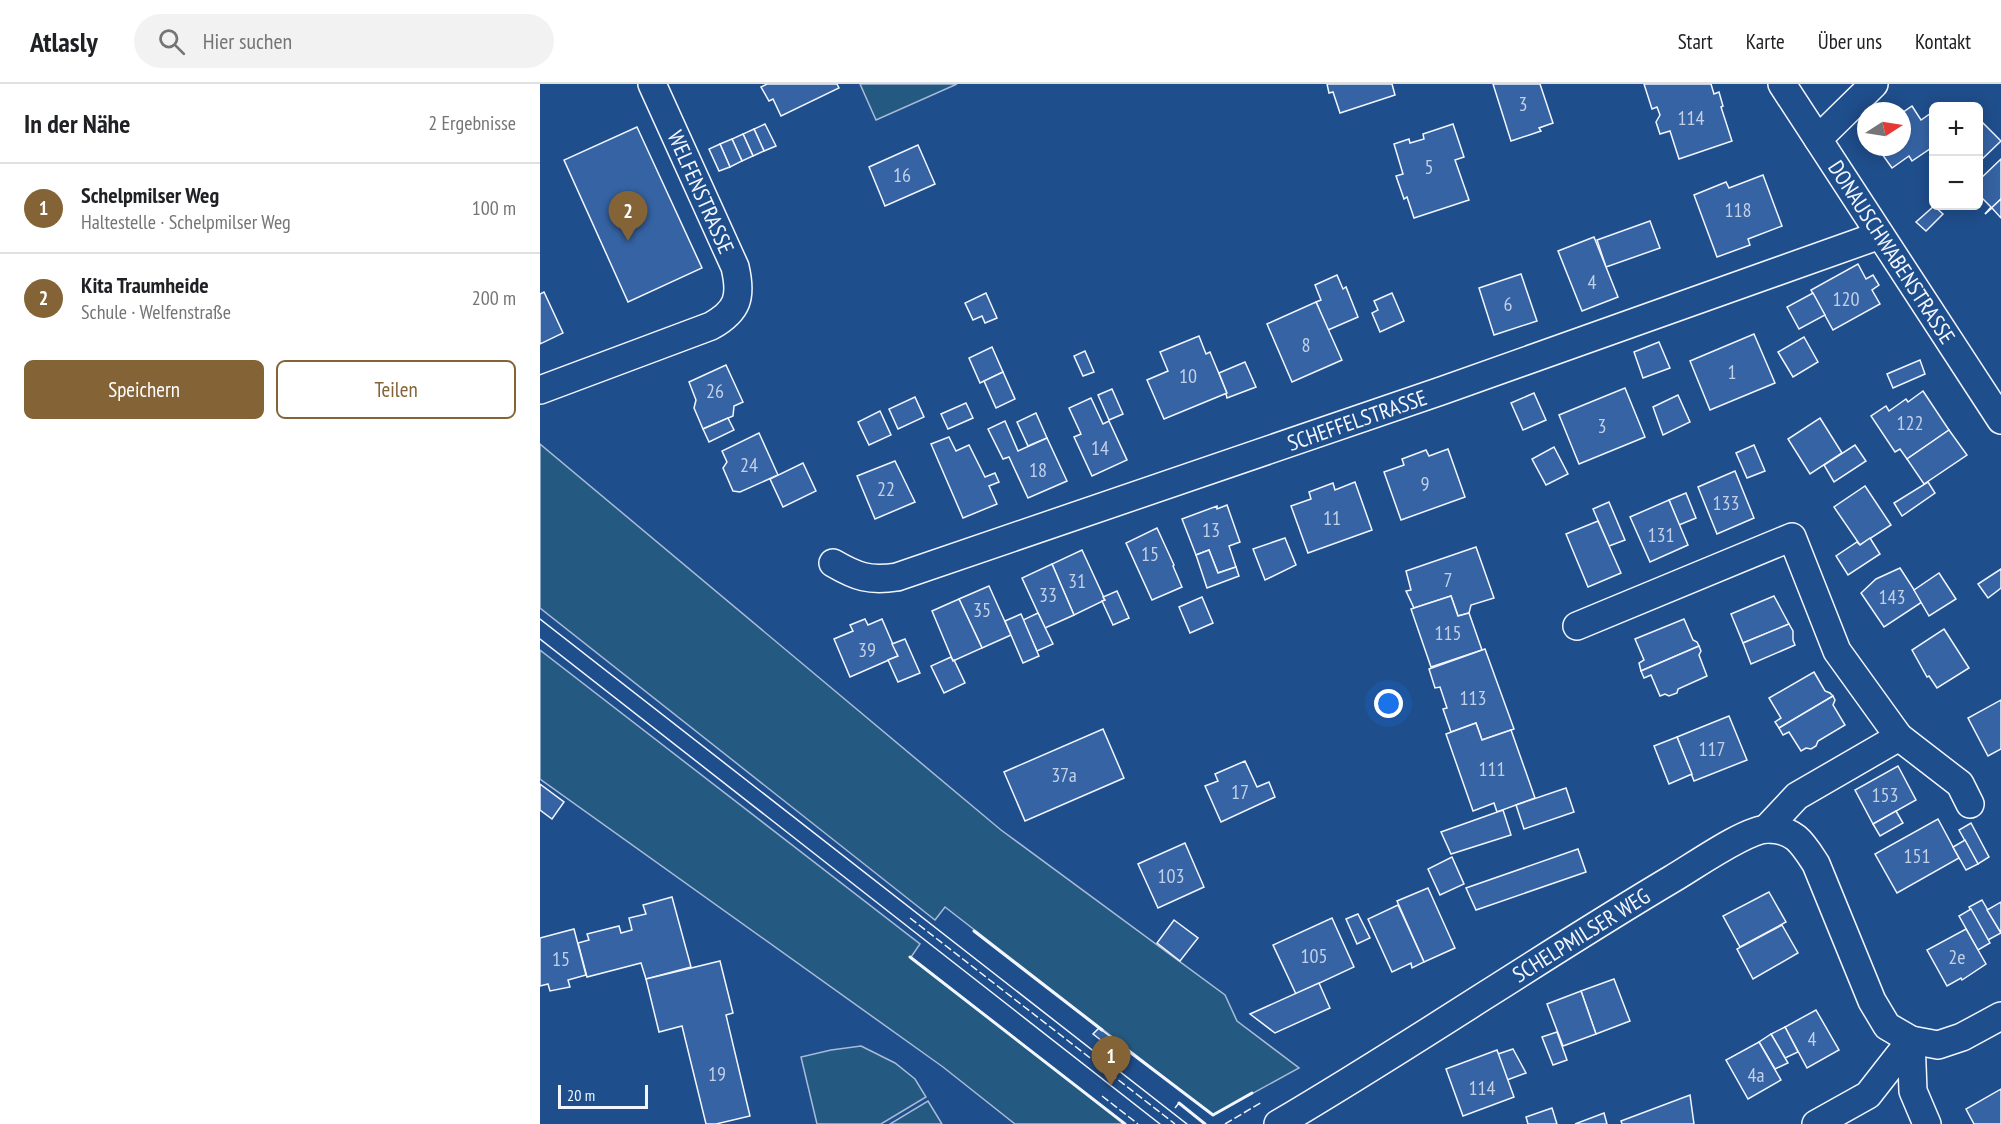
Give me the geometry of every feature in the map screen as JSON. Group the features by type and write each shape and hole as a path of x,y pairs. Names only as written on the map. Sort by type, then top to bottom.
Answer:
{"street":[{"name":"WELFENSTRASSE","path":"540,390 711,326 727,317 737,302 739,285 735,267 652,84"},
{"name":"DONAUSCHWABENSTRASSE","path":"1782,84 2001,420"},
{"path":"1818,139 1874,84"},
{"name":"SCHEFFELSTRASSE","path":"833,563 857,576 877,580 897,577 1440,391 1880,235"},
{"path":"1577,626 1792,537 1837,651 1899,737 1960,784 1970,804"},
{"name":"SCHELPMILSER WEG","path":"1282,1122 1652,891 1742,837 1766,829 1797,796 1899,737"},
{"path":"1766,829 1788,832 1803,844 1815,864 1872,1001 1887,1026 1911,1040 1938,1045 1962,1036 2001,1016"},
{"path":"1816,1124 1868,1095 1911,1040"},
{"path":"1911,1040 1913,1091 1926,1124"}],"shaded area":[{"path":"860,84 957,84 876,120"},
{"path":"540,444 1001,830 1225,995 1237,1021 1299,1068 1213,1115 945,907 935,920 540,608"},
{"path":"540,650 920,944 911,957 1125,1124 1015,1124 943,1067 540,779"},
{"path":"861,1046 895,1063 915,1079 926,1097 881,1124 817,1124 801,1057"},
{"path":"928,1101 942,1124 890,1124"}],"building":[{"path":"767,84 837,84 839,88 781,116 773,99 769,101 761,87"},
{"path":"1327,84 1392,84 1395,95 1340,113 1333,92 1329,93"},
{"path":"1493,84 1540,84 1553,123 1539,128 1541,131 1511,141"},
{"path":"1644,84 1711,84 1714,94 1719,92 1723,106 1721,107 1732,141 1679,159 1670,131 1660,134 1656,122 1660,115 1657,107 1652,109"},
{"path":"1911,107 1921,120 1929,114 1929,149 1912,161 1909,156 1911,156"},
{"path":"1983,123 2001,141 1983,158"},
{"path":"765,124 776,146 764,151 754,129"},
{"path":"1453,124 1464,157 1455,160 1469,200 1414,218 1407,197 1404,199 1396,176 1403,174 1394,144 1409,139 1410,143 1424,139 1423,134"},
{"path":"637,127 702,268 628,302 564,160"},
{"path":"754,129 764,151 753,156 743,134"},
{"path":"743,134 753,156 742,161 732,139"},
{"path":"732,139 742,161 730,167 720,144"},
{"path":"720,144 730,167 719,171 709,149"},
{"path":"918,145 935,184 885,206 869,167"},
{"path":"1883,156 1909,156 1892,168"},
{"path":"2001,159 2001,199 1985,214 1991,207 1983,199 1983,176"},
{"path":"1763,175 1782,226 1748,239 1750,245 1717,257 1694,195 1726,182 1729,188"},
{"path":"2001,199 2001,218 1992,208 1985,214"},
{"path":"1930,210 1938,210 1943,214 1926,231 1916,222"},
{"path":"1650,221 1660,248 1606,267 1597,240"},
{"path":"1594,237 1618,297 1582,311 1558,251"},
{"path":"1858,264 1866,279 1873,275 1879,285 1872,290 1880,304 1833,330 1811,290"},
{"path":"1521,274 1537,321 1494,335 1479,288"},
{"path":"1337,275 1343,289 1346,287 1358,317 1328,330 1316,302 1321,300 1315,285"},
{"path":"544,292 563,333 540,344 540,294"},
{"path":"986,293 997,318 985,323 982,316 973,320 965,303"},
{"path":"1392,293 1404,321 1380,332 1372,313 1378,310 1374,301"},
{"path":"1813,293 1825,315 1799,329 1787,307"},
{"path":"1316,302 1342,360 1292,382 1267,324"},
{"path":"1754,334 1775,383 1710,410 1690,361"},
{"path":"1199,336 1206,354 1210,352 1227,393 1164,419 1147,380 1168,371 1160,352"},
{"path":"1804,337 1818,362 1793,377 1778,352"},
{"path":"1659,342 1670,368 1643,378 1634,352"},
{"path":"992,347 1003,372 980,383 969,358"},
{"path":"1085,351 1094,372 1083,376 1074,356"},
{"path":"1920,360 1925,374 1893,388 1887,374"},
{"path":"1245,362 1256,387 1227,398 1219,373"},
{"path":"726,365 743,402 734,406 733,416 703,429 694,408 696,400 689,382"},
{"path":"1003,372 1015,399 996,408 984,381"},
{"path":"1625,388 1645,437 1579,464 1559,415"},
{"path":"1112,389 1123,414 1109,420 1098,395"},
{"path":"1923,391 1949,430 1907,459 1900,449 1895,452 1871,416 1886,406 1889,411 1906,399 1908,402"},
{"path":"1534,393 1546,420 1523,430 1511,403"},
{"path":"1678,395 1690,422 1663,435 1653,407"},
{"path":"915,397 924,417 898,429 889,409"},
{"path":"1091,398 1103,424 1109,421 1127,460 1092,476 1074,437 1081,434 1069,408"},
{"path":"966,403 973,418 948,429 941,414"},
{"path":"880,411 891,435 869,445 858,422"},
{"path":"1036,413 1047,438 1028,446 1017,422"},
{"path":"728,418 734,430 709,442 703,429"},
{"path":"1820,418 1842,453 1810,474 1788,439"},
{"path":"1005,421 1018,451 1047,438 1067,481 1028,498 1009,457 1003,459 988,429"},
{"path":"1949,430 1967,455 1924,484 1907,459"},
{"path":"759,433 778,475 740,492 733,491 723,468 727,462 722,451"},
{"path":"949,437 956,451 969,445 985,477 995,473 999,482 989,486 997,504 963,518 931,444"},
{"path":"1754,445 1765,471 1747,478 1736,453"},
{"path":"1855,445 1866,461 1834,482 1824,465"},
{"path":"1554,447 1568,474 1546,485 1532,459"},
{"path":"1448,449 1465,497 1401,520 1384,472 1404,465 1402,459 1426,450 1429,456"},
{"path":"895,461 915,502 875,519 857,476"},
{"path":"803,463 816,491 783,507 770,479"},
{"path":"1735,471 1754,518 1717,534 1698,487"},
{"path":"1355,482 1372,530 1308,553 1291,506 1311,499 1309,492 1333,483 1335,490"},
{"path":"1928,482 1935,493 1902,516 1894,503"},
{"path":"1865,486 1891,525 1860,545 1834,507"},
{"path":"1686,493 1696,518 1679,525 1669,500"},
{"path":"1669,500 1688,545 1650,562 1630,517"},
{"path":"1609,502 1625,540 1609,546 1593,509"},
{"path":"1227,505 1240,542 1229,546 1236,567 1218,573 1209,550 1196,555 1182,519 1217,506 1217,509"},
{"path":"1598,521 1621,573 1588,587 1566,534"},
{"path":"1157,528 1182,587 1152,600 1126,543"},
{"path":"1285,538 1296,565 1265,580 1253,549"},
{"path":"1870,538 1880,554 1848,575 1836,556 1857,542 1860,545"},
{"path":"1476,547 1494,598 1471,605 1469,613 1458,616 1451,596 1414,608 1406,591 1411,590 1406,571"},
{"path":"1082,550 1105,600 1074,615 1052,564"},
{"path":"1209,550 1218,573 1236,567 1239,576 1207,588 1196,555"},
{"path":"1052,564 1074,615 1045,628 1022,578"},
{"path":"1900,568 1922,602 1884,627 1861,593 1876,579"},
{"path":"2001,569 2001,588 1988,598 1978,584"},
{"path":"1939,573 1956,599 1929,616 1914,590"},
{"path":"989,586 1011,635 982,648 959,599"},
{"path":"1117,591 1129,618 1113,625 1102,601 1105,600 1103,597"},
{"path":"1451,596 1458,616 1469,613 1482,650 1431,667 1411,609"},
{"path":"1774,596 1789,624 1743,643 1731,614"},
{"path":"1202,597 1213,623 1190,633 1179,607"},
{"path":"959,599 982,648 953,661 932,611"},
{"path":"1038,613 1053,644 1037,651 1023,620"},
{"path":"1021,614 1039,656 1023,663 1005,621"},
{"path":"865,619 868,625 882,619 898,656 850,677 834,639 853,631 850,625"},
{"path":"1684,619 1693,640 1699,646 1641,671 1639,663 1644,660 1635,639"},
{"path":"1789,624 1793,631 1795,645 1751,664 1743,643"},
{"path":"1944,629 1969,668 1937,688 1929,676 1927,677 1912,650"},
{"path":"905,639 920,673 898,682 888,660 898,656 892,644"},
{"path":"1699,646 1701,651 1699,655 1707,676 1678,689 1677,693 1669,696 1665,694 1660,696 1651,675 1644,678 1641,671"},
{"path":"1485,649 1514,729 1482,740 1476,723 1451,732 1443,709 1447,708 1440,687 1435,688 1429,669"},
{"path":"951,657 965,683 944,693 931,666"},
{"path":"1814,672 1825,691 1833,696 1779,728 1775,722 1781,718 1769,698"},
{"path":"1833,696 1835,700 1833,705 1845,725 1818,741 1811,749 1806,748 1801,751 1789,732 1783,735 1779,728"},
{"path":"2001,700 2001,749 1988,756 1968,718"},
{"path":"1729,716 1747,760 1694,781 1677,737"},
{"path":"1476,723 1482,740 1511,730 1535,798 1497,812 1494,803 1473,811 1446,734"},
{"path":"1103,729 1124,778 1025,821 1004,772"},
{"path":"1677,737 1692,774 1669,784 1654,746"},
{"path":"1245,761 1257,787 1269,782 1275,797 1221,822 1205,786 1218,781 1215,774"},
{"path":"1898,766 1916,800 1873,824 1855,790"},
{"path":"540,784 564,802 552,819 540,810"},
{"path":"1566,788 1574,812 1524,829 1516,805"},
{"path":"1503,810 1511,835 1451,854 1441,832"},
{"path":"1896,811 1903,823 1880,836 1873,824"},
{"path":"1938,819 1959,858 1897,893 1875,854"},
{"path":"1971,823 1989,857 1978,864 1959,830"},
{"path":"1965,840 1978,864 1966,870 1953,847"},
{"path":"1185,843 1204,887 1158,908 1138,864"},
{"path":"1578,849 1586,872 1476,910 1466,888"},
{"path":"1452,857 1464,884 1440,895 1428,869"},
{"path":"1428,888 1455,948 1424,962 1397,901"},
{"path":"1769,892 1786,922 1740,947 1723,916"},
{"path":"672,897 691,967 646,979 641,963 587,977 578,943 589,940 587,934 619,926 621,933 632,930 629,918 646,914 643,905"},
{"path":"1982,900 2001,933 1988,940 1969,907"},
{"path":"2001,902 2001,933 1987,910"},
{"path":"1398,905 1424,962 1412,968 1411,963 1392,972 1368,919"},
{"path":"1971,909 1990,943 1978,950 1959,916"},
{"path":"1358,914 1370,938 1357,944 1346,919"},
{"path":"1332,918 1354,967 1296,994 1273,945"},
{"path":"1174,920 1198,938 1180,961 1157,943"},
{"path":"1782,925 1798,953 1753,979 1737,949"},
{"path":"574,929 586,975 568,980 570,987 550,991 548,984 540,986 540,938"},
{"path":"1966,929 1986,964 1962,980 1961,978 1947,986 1927,950"},
{"path":"720,961 733,1013 726,1015 750,1116 706,1124 682,1026 659,1032 646,979"},
{"path":"1614,979 1630,1021 1596,1034 1581,991"},
{"path":"1319,983 1330,1008 1275,1033 1250,1014"},
{"path":"1581,991 1596,1034 1563,1046 1547,1004"},
{"path":"1816,1010 1839,1050 1807,1068 1785,1027"},
{"path":"1785,1027 1798,1052 1785,1058 1771,1034"},
{"path":"1099,1028 1116,1041 1111,1048 1093,1034"},
{"path":"1557,1032 1567,1060 1553,1065 1542,1037"},
{"path":"1771,1034 1788,1063 1775,1069 1759,1042"},
{"path":"1759,1042 1781,1080 1748,1099 1726,1060"},
{"path":"1513,1049 1526,1073 1507,1080 1498,1054"},
{"path":"1497,1050 1514,1097 1463,1116 1446,1069"},
{"path":"2001,1089 2001,1124 1974,1124 1966,1109"},
{"path":"1690,1095 1694,1124 1622,1124 1621,1121"},
{"path":"1552,1108 1557,1124 1528,1124 1526,1117"},
{"path":"1604,1113 1607,1124 1575,1124"}],"tram line":[{"path":"540,619 1187,1124"},
{"path":"540,639 1160,1124"}],"fence":[{"path":"910,918 1175,1124"},
{"path":"1102,1096 1138,1124"},
{"path":"1225,1124 1262,1102"},
{"path":"1175,1108 1179,1103"}],"wall":[{"path":"974,931 1102,1030"},
{"path":"910,957 1125,1124"},
{"path":"1114,1040 1213,1115 1252,1093"},
{"path":"1179,1103 1205,1124"}],"place":[{"name":"Kita Traumheide","path":"628,241"},
{"name":"Schelpmilser Weg","path":"1111,1086"}]}
